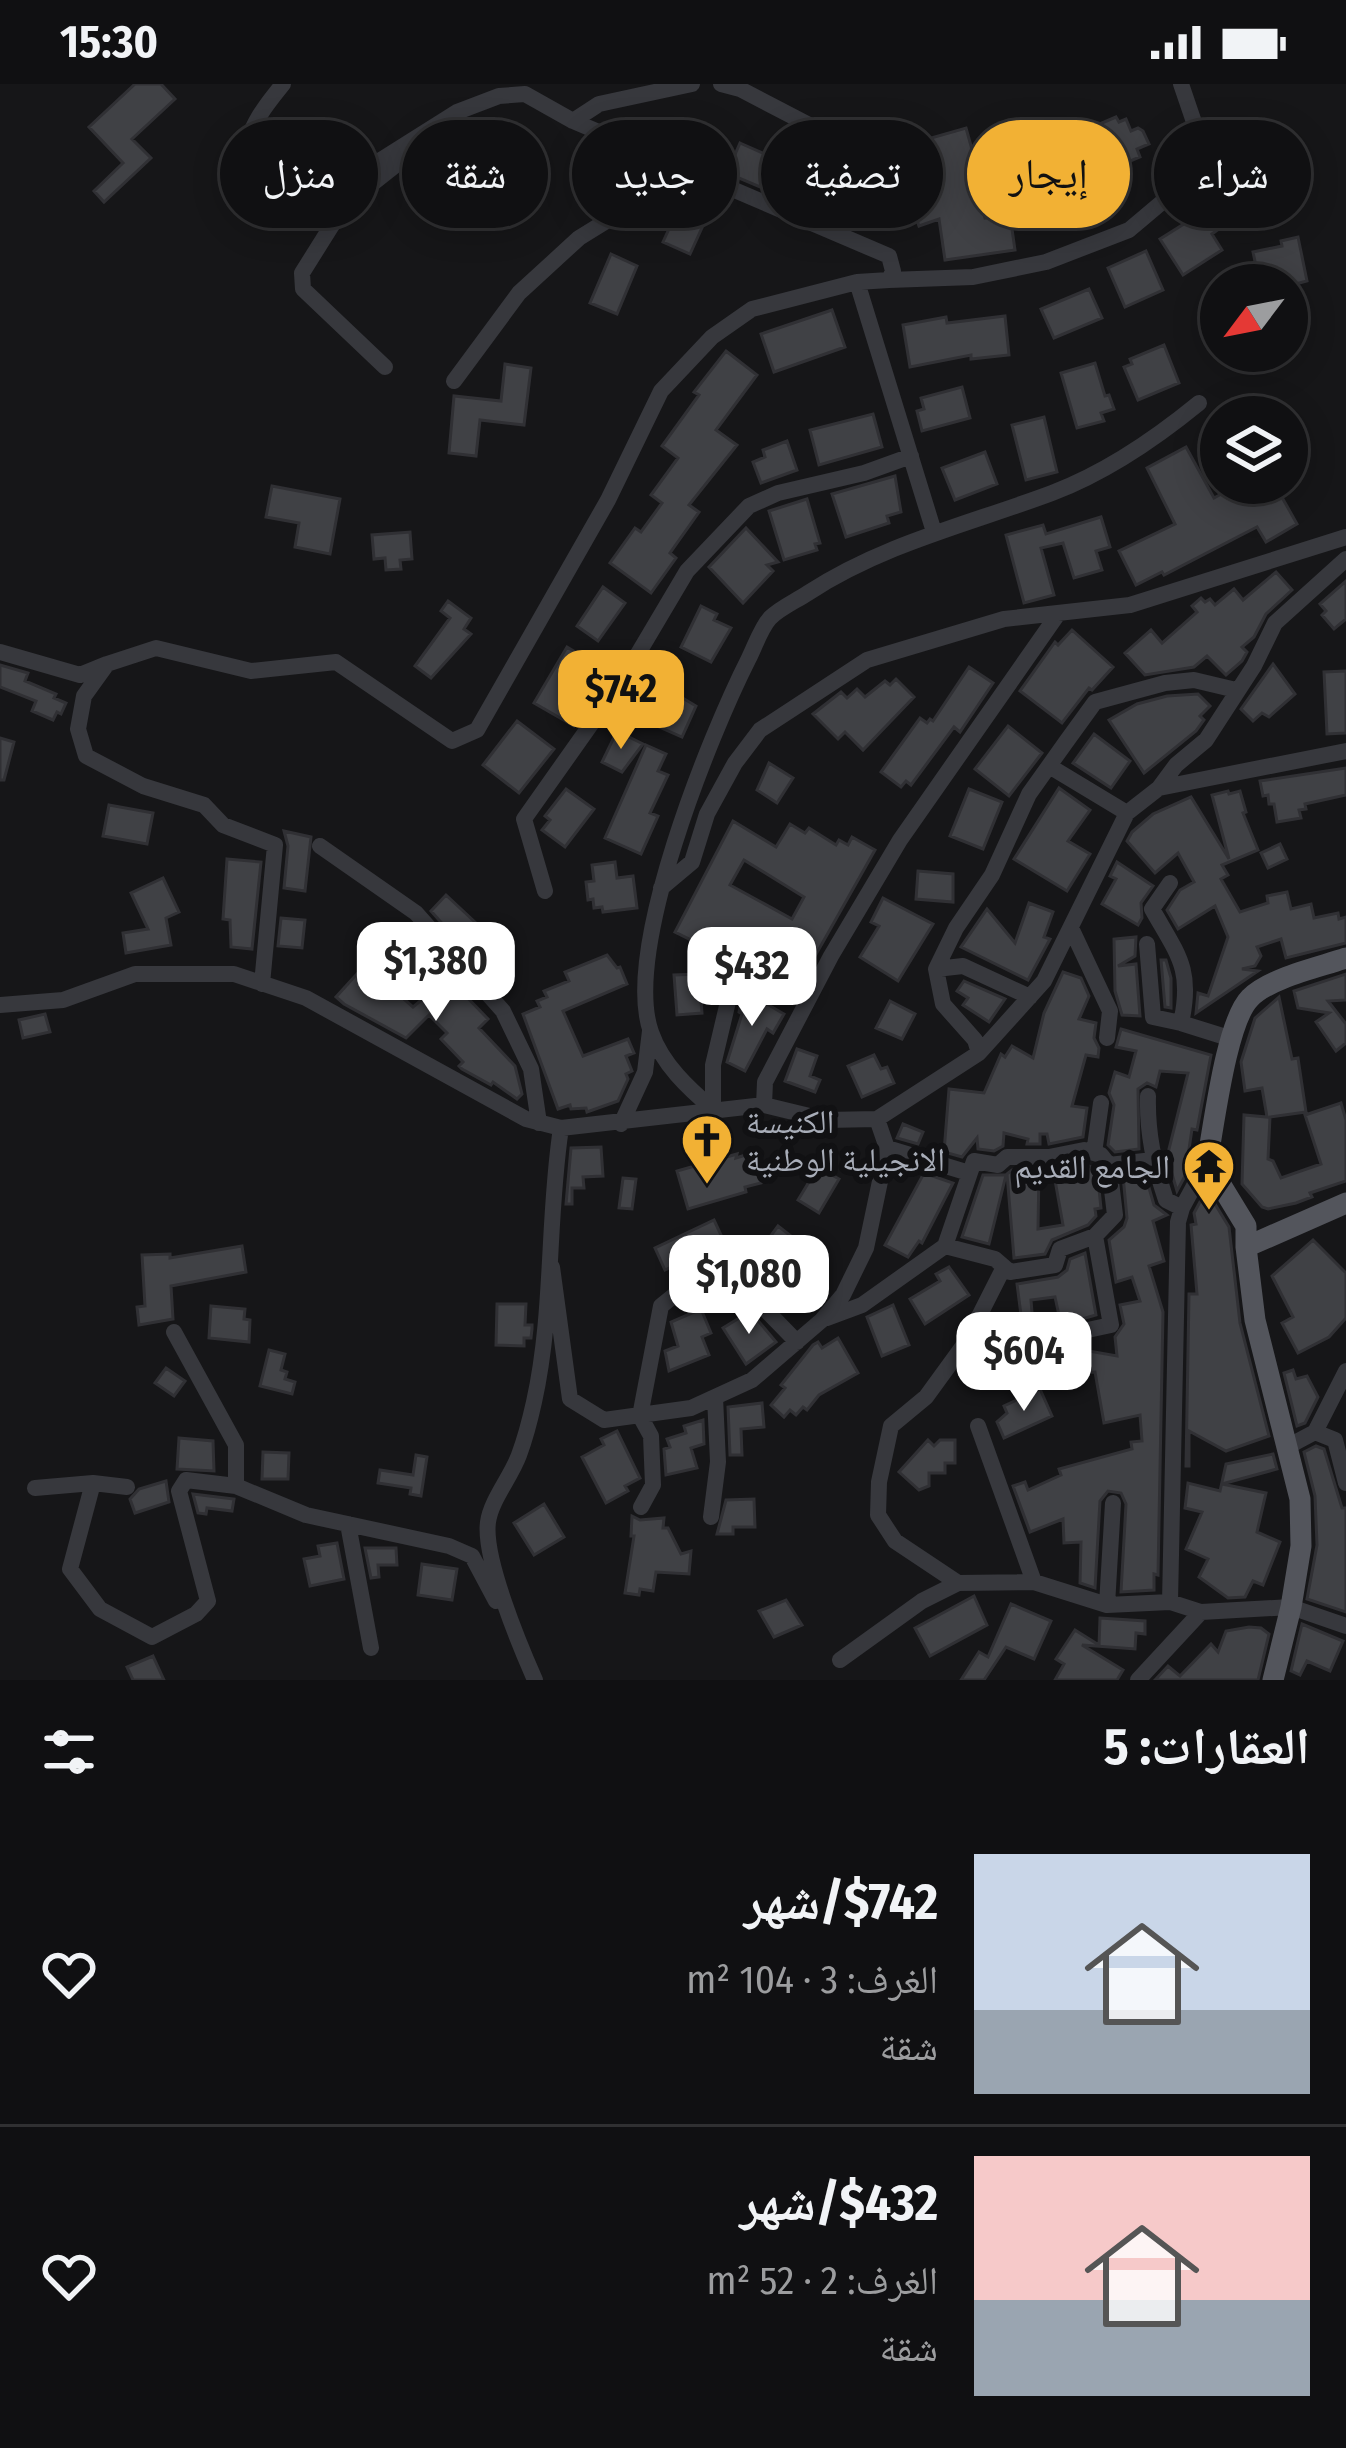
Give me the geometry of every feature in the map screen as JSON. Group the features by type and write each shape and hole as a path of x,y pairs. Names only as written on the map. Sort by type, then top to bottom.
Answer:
{"main road":[{"path":"1273,1680 1301,1546 1300,1499 1255,1320 1246,1226 1207,1162 1232,1039 1250,998 1284,979 1346,958"},
{"path":"1246,1247 1346,1203"}],"street":[{"path":"283,84 254,120 244,160 250,188 280,208 319,199 457,112 499,96 525,94 572,121"},
{"path":"576,120 598,104 692,84"},
{"path":"722,84 799,120"},
{"path":"0,652 80,675 156,648 251,671 335,662 452,741 477,730 608,500 661,391 712,337 752,309 857,282 991,274 1046,262 1129,230 1180,187 1198,164 1196,128 1181,84"},
{"path":"385,367 303,289 302,273 344,206 426,145 457,112"},
{"path":"737,191 889,256 893,272 889,280"},
{"path":"454,381 518,293 595,228"},
{"path":"857,282 934,532"},
{"path":"621,1124 646,1072 650,1031 646,992 660,889 723,709 769,619 834,576 934,532 1057,491 1156,438 1199,403"},
{"path":"545,891 524,820 594,723 687,571 749,506 778,493 864,473 910,456"},
{"path":"660,889 692,862 707,814 760,730 867,660 1004,619 1130,605 1346,537"},
{"path":"0,1005 63,1000 135,974 234,974 306,998 526,1119 561,1128 764,1105 826,1120 877,1119 979,1053 1044,981 1127,813 1160,788 1176,765 1206,740 1254,666 1275,623 1346,559"},
{"path":"764,1105 765,1082 831,956 900,840 1058,614"},
{"path":"107,664 84,696 78,729 86,756 142,786 204,805 223,825 275,845 262,984"},
{"path":"979,1053 975,1040 943,1004 936,969 956,928 992,875 1029,794 1094,702 1194,680 1236,690"},
{"path":"1160,788 1346,752"},
{"path":"1049,766 1127,813"},
{"path":"320,846 416,913 503,1011 531,1070 539,1123"},
{"path":"1170,883 1151,910 1181,961 1188,991 1180,1023"},
{"path":"1071,928 1110,1010 1108,1038"},
{"path":"1147,944 1153,1017 1232,1039"},
{"path":"936,969 963,966 1030,997"},
{"path":"713,1109 713,1065 731,989"},
{"path":"650,1031 671,1068 713,1109"},
{"path":"1148,1096 1147,1131 1153,1160 1166,1200 1181,1208"},
{"path":"1094,1153 1101,1103"},
{"path":"552,1267 570,1399 604,1420 691,1408 752,1380 843,1295 866,1248 887,1148 877,1119"},
{"path":"516,1637 495,1570 488,1522 519,1455 534,1400 552,1267 561,1128"},
{"path":"887,1148 969,1173"},
{"path":"821,1320 862,1305 945,1246 974,1161 998,1165 1007,1157 1049,1157 1084,1150 1109,1165 1115,1215 1095,1236 1060,1249 1055,1265 1010,1272 995,1259 945,1246"},
{"path":"1109,1165 1153,1160"},
{"path":"1170,1602 1181,1208 1207,1162"},
{"path":"1083,1331 1111,1325 1095,1236"},
{"path":"958,1583 895,1541 878,1515 879,1482 891,1426 926,1397 966,1342 1004,1267"},
{"path":"641,1508 653,1485 655,1466 651,1436 640,1416 661,1306 682,1289 761,1305 797,1342"},
{"path":"174,1333 236,1444 236,1486"},
{"path":"1285,1448 1315,1432 1346,1372"},
{"path":"711,1517 718,1462 715,1397"},
{"path":"978,1426 1034,1582"},
{"path":"1315,1432 1335,1440 1346,1484"},
{"path":"93,1484 70,1569 100,1609 152,1637 196,1614 208,1600 179,1491 186,1480 236,1486 307,1515 449,1546 472,1556 535,1680"},
{"path":"35,1488 127,1487"},
{"path":"1107,1605 1112,1503"},
{"path":"348,1524 371,1648"},
{"path":"840,1660 922,1601 958,1583 1034,1582 1107,1605 1170,1602 1201,1612 1291,1607 1346,1626"},
{"path":"1138,1680 1201,1612"}],"building":[{"path":"135,84 161,84 175,99 132,139 151,158 104,202 94,191 123,163 89,127"},
{"path":"966,128 967,132 967,228 1012,228 1015,250 945,260 940,228 943,135"},
{"path":"1130,129 1143,131 1149,144 1137,149 1140,157 1130,161"},
{"path":"740,143 761,152 761,187 737,177"},
{"path":"669,228 702,228 690,254 663,242"},
{"path":"1177,228 1220,228 1212,234 1222,250 1183,275 1160,239"},
{"path":"1298,237 1304,264 1256,264 1253,252 1282,246 1281,241"},
{"path":"1146,251 1163,290 1125,307 1108,268"},
{"path":"611,254 637,266 617,314 590,303"},
{"path":"1089,289 1102,318 1054,338 1041,309"},
{"path":"832,310 845,347 774,372 761,334"},
{"path":"1005,316 1009,355 971,359 971,355 910,367 903,325 946,317 947,323"},
{"path":"1164,345 1179,383 1138,400 1124,367 1132,364 1130,359"},
{"path":"726,351 757,375 716,430 737,445 689,505 699,512 670,553 676,558 651,593 610,563 635,528 641,532 662,503 651,495 678,458 662,446 699,395 694,392"},
{"path":"1095,363 1114,409 1101,413 1104,421 1077,428 1061,373"},
{"path":"505,364 531,368 524,425 480,420 476,456 449,453 454,396 501,401"},
{"path":"962,387 970,418 922,431 917,411 924,409 921,398"},
{"path":"873,414 882,447 819,465 810,430"},
{"path":"1044,417 1057,472 1026,480 1012,425"},
{"path":"787,441 797,470 761,483 753,462 765,457 763,450"},
{"path":"1186,447 1200,472 1200,504 1286,504 1297,524 1266,542 1257,527 1136,585 1119,551 1175,524 1147,468"},
{"path":"985,452 997,484 955,500 942,468"},
{"path":"895,476 901,512 887,516 889,523 846,537 832,494"},
{"path":"272,486 340,499 330,554 295,547 299,523 266,517"},
{"path":"807,499 820,543 815,544 817,550 784,560 769,511"},
{"path":"1101,517 1110,547 1096,551 1102,570 1074,578 1063,543 1041,548 1054,595 1024,603 1006,535 1043,525 1046,534"},
{"path":"746,528 778,562 767,565 773,571 743,603 709,567"},
{"path":"410,532 412,559 400,560 401,569 386,570 385,558 374,559 372,535"},
{"path":"1276,572 1292,590 1266,614 1254,637 1242,647 1247,652 1242,661 1226,675 1207,656 1194,667 1145,675 1125,653 1151,630 1162,643 1197,612 1192,606 1201,598 1215,605 1234,589 1243,600"},
{"path":"1346,581 1346,619 1334,629 1322,615 1326,611 1320,604"},
{"path":"603,587 625,603 598,641 577,626"},
{"path":"448,601 471,618 464,629 471,634 431,678 415,666 450,618 441,611"},
{"path":"701,606 717,614 714,620 731,628 711,662 681,647"},
{"path":"1072,630 1113,667 1089,688 1062,723 1020,691 1055,642 1058,645"},
{"path":"567,647 607,671 574,726 534,703"},
{"path":"1273,664 1295,694 1269,717 1262,713 1253,721 1241,709"},
{"path":"0,665 28,673 25,681 56,694 54,698 66,703 61,714 57,712 53,720 32,711 36,701 0,687"},
{"path":"969,667 993,683 960,732 954,727 911,785 906,781 901,787 881,772 920,718 933,721"},
{"path":"1346,671 1346,733 1327,734 1324,672"},
{"path":"896,679 914,697 863,750 845,732 838,739 813,714 841,692 847,698 857,689 865,697 885,681 890,685"},
{"path":"656,682 696,706 682,737 639,718"},
{"path":"1198,694 1210,706 1200,716 1204,720 1144,773 1109,720 1137,704"},
{"path":"517,721 554,749 519,793 483,765"},
{"path":"1008,726 1042,753 1009,796 975,769"},
{"path":"617,731 643,744 622,772 602,762"},
{"path":"1094,734 1130,761 1111,788 1073,763"},
{"path":"0,738 14,742 4,780 0,780"},
{"path":"646,745 666,754 658,771 668,775 650,813 658,816 641,854 605,838"},
{"path":"769,763 793,778 777,803 757,790"},
{"path":"1346,768 1346,795 1305,804 1306,809 1299,810 1301,818 1277,822 1274,804 1269,804 1268,795 1263,796 1260,781"},
{"path":"1059,788 1090,810 1068,841 1090,854 1067,891 1014,859"},
{"path":"566,789 594,809 565,847 542,830 550,820 545,816"},
{"path":"969,789 1002,802 983,849 950,836"},
{"path":"1240,791 1258,850 1222,865 1228,875 1221,879 1240,912 1268,903 1267,896 1287,892 1291,909 1311,904 1314,918 1338,913 1339,919 1346,917 1346,943 1286,958 1281,939 1257,947 1261,956 1255,966 1242,969 1258,971 1196,1013 1198,993 1208,996 1228,937 1215,906 1178,929 1167,910 1180,890 1194,882 1178,853 1155,873 1127,841 1153,814 1191,797 1229,859 1212,795"},
{"path":"109,805 153,813 147,844 103,836"},
{"path":"733,821 776,847 790,824 805,833 809,828 836,845 839,840 848,845 852,837 875,850 810,965 763,937 741,977 724,968 721,974 701,963 709,949 675,932","holes":["744,860 804,897 792,919 730,885"]},
{"path":"284,831 311,837 305,891 284,888 288,846"},
{"path":"1280,844 1287,859 1268,868 1261,853"},
{"path":"227,859 261,862 252,949 231,947 230,920 223,919"},
{"path":"615,862 617,878 633,876 637,908 603,912 602,907 594,908 593,899 588,900 586,882 594,881 592,865"},
{"path":"1117,862 1153,886 1141,903 1138,925 1102,904 1116,879 1110,876"},
{"path":"918,871 953,874 953,902 916,899"},
{"path":"163,878 179,912 166,918 171,945 126,953 123,933 148,929 131,893"},
{"path":"446,895 506,951 486,973 431,911"},
{"path":"883,898 933,924 898,981 860,957 879,926 871,922"},
{"path":"1029,903 1053,912 1044,937 1050,939 1028,980 961,947 987,909 1015,943"},
{"path":"281,918 305,920 302,948 278,946"},
{"path":"1136,937 1135,956 1118,966 1136,964 1140,1016 1122,1015 1115,991 1114,939"},
{"path":"607,955 620,967 627,984 563,1011 583,1056 628,1039 634,1053 626,1056 632,1071 626,1074 618,1101 587,1112 570,1105 558,1109 523,1014 540,1007 537,1001 547,997 544,991 569,981 565,972"},
{"path":"1161,960 1166,960 1171,978 1171,1008 1165,1007"},
{"path":"365,965 413,1007 453,974 464,986 460,990 488,1019 479,1028 515,1066 522,1094 517,1099 462,1069 463,1062 441,1039 447,1033 429,1015 406,1038 344,1004 336,997"},
{"path":"1063,972 1081,978 1089,996 1079,1019 1096,1023 1098,1057 1086,1055 1072,1106 1087,1108 1083,1137 1049,1144 1047,1134 1040,1134 1040,1144 1027,1144 1028,1139 1004,1133 1003,1146 994,1151 978,1149 977,1138 962,1157 944,1152 949,1089 984,1093 1001,1054 1005,1057 1012,1046 1033,1058 1044,1013"},
{"path":"699,974 702,1013 677,1015 674,975"},
{"path":"1346,974 1346,1000 1328,1001 1346,1024 1346,1043 1336,1051 1316,1022 1329,1013 1298,1008 1294,991"},
{"path":"964,981 1005,999 989,1022 963,1005 968,998 957,991"},
{"path":"743,990 784,1014 773,1033 767,1029 745,1071 727,1062 742,1014"},
{"path":"1279,997 1292,1059 1298,1058 1306,1112 1270,1117 1268,1159 1281,1178 1321,1164 1305,1115 1341,1103 1346,1120 1346,1181 1296,1203 1268,1209 1242,1184 1244,1115 1267,1117 1262,1088 1245,1091 1241,1062 1255,1018"},
{"path":"890,1001 915,1014 902,1039 876,1028"},
{"path":"45,1014 50,1032 23,1038 19,1020"},
{"path":"1121,1029 1211,1055 1197,1130 1192,1129 1185,1176 1177,1191 1167,1157 1188,1073 1160,1071 1156,1087 1147,1083 1138,1089 1139,1149 1115,1152 1108,1145 1114,1105 1109,1093 1115,1072 1129,1077 1136,1051 1116,1047"},
{"path":"797,1049 817,1056 810,1076 820,1080 815,1092 785,1081"},
{"path":"874,1055 881,1069 887,1067 894,1083 862,1097 848,1066"},
{"path":"903,1124 923,1132 918,1144 897,1138"},
{"path":"601,1147 603,1176 583,1177 584,1188 572,1188 572,1204 566,1204 571,1148"},
{"path":"752,1153 761,1183 688,1209 677,1171"},
{"path":"1083,1163 1097,1170 1101,1208 1095,1209 1096,1216 1088,1225 1052,1240 1045,1254 1014,1258 1007,1174 1039,1170 1038,1229 1063,1225 1053,1169"},
{"path":"818,1167 839,1179 819,1213 798,1200"},
{"path":"924,1173 953,1183 922,1243 908,1257 885,1245"},
{"path":"1145,1174 1154,1205 1167,1215 1153,1221 1164,1261 1149,1266 1163,1312 1158,1575 1154,1574 1154,1590 1121,1592 1126,1504 1121,1493 1108,1491 1100,1501 1095,1588 1080,1583 1081,1542 1064,1543 1063,1519 1030,1532 1013,1486 1025,1482 1028,1490 1061,1475 1059,1469 1132,1449 1131,1442 1142,1441 1140,1415 1104,1423 1095,1372 1036,1376 1036,1364 1023,1365 1014,1315 1021,1315 1017,1284 1058,1277 1067,1270 1070,1259 1085,1253 1096,1315 1075,1321 1071,1335 1083,1343 1083,1350 1117,1356 1115,1337 1124,1324 1120,1305 1140,1301 1132,1277 1116,1282 1109,1240 1127,1218 1123,1176","holes":["1055,1297 1063,1334 1034,1336 1031,1300"]},
{"path":"983,1175 1006,1175 989,1244 962,1237"},
{"path":"623,1178 636,1179 632,1209 619,1208"},
{"path":"1212,1199 1229,1227 1240,1323 1269,1436 1226,1451 1189,1431 1186,1466 1189,1294 1197,1294 1191,1225 1196,1224 1194,1213 1201,1200"},
{"path":"714,1220 728,1250 713,1257 709,1249 665,1270 655,1248"},
{"path":"778,1226 800,1243 776,1276 756,1256"},
{"path":"1313,1240 1346,1273 1346,1318 1329,1337 1298,1353 1282,1323 1293,1317 1272,1276"},
{"path":"242,1246 246,1272 171,1286 173,1319 139,1325 137,1307 145,1306 142,1255 170,1254 170,1258"},
{"path":"949,1267 969,1295 925,1324 910,1299 940,1281 936,1274"},
{"path":"497,1304 526,1304 525,1325 532,1329 524,1346 496,1345"},
{"path":"893,1305 909,1345 882,1356 867,1317"},
{"path":"211,1306 245,1309 244,1319 250,1320 249,1342 209,1338"},
{"path":"701,1309 711,1333 702,1337 709,1355 669,1371 665,1351 678,1346 671,1322"},
{"path":"744,1315 755,1317 776,1342 746,1364 723,1328"},
{"path":"838,1338 858,1373 819,1395 807,1410 803,1407 796,1415 790,1410 784,1417 771,1405 785,1388 781,1385 813,1345 818,1342 822,1348"},
{"path":"269,1350 285,1354 281,1370 287,1372 285,1379 295,1382 292,1394 260,1386"},
{"path":"166,1368 185,1381 174,1396 155,1383"},
{"path":"1293,1370 1296,1379 1307,1376 1318,1397 1305,1423 1297,1426 1284,1373"},
{"path":"1040,1389 1052,1416 1004,1438 997,1422 1007,1413 1004,1406"},
{"path":"762,1403 764,1427 741,1429 742,1455 730,1455 728,1407"},
{"path":"703,1420 704,1444 691,1448 697,1468 666,1475 667,1439"},
{"path":"617,1431 640,1478 606,1503 582,1457"},
{"path":"179,1438 213,1441 214,1471 177,1469"},
{"path":"928,1440 934,1446 940,1440 955,1440 955,1463 945,1463 945,1473 929,1473 929,1486 919,1490 899,1472"},
{"path":"1316,1446 1324,1449 1342,1508 1346,1508 1346,1612 1307,1599 1317,1545 1315,1496 1304,1452"},
{"path":"263,1452 289,1453 288,1479 262,1479"},
{"path":"1273,1454 1277,1469 1222,1484 1266,1493 1257,1532 1280,1542 1263,1585 1253,1581 1245,1597 1228,1598 1199,1577 1208,1559 1186,1549 1202,1512 1185,1508 1188,1483 1220,1491 1226,1464"},
{"path":"416,1455 427,1457 421,1496 410,1494 411,1488 378,1483 380,1470 413,1475"},
{"path":"166,1481 169,1502 135,1513 130,1499 139,1489"},
{"path":"193,1494 234,1499 232,1511 207,1508 206,1514 198,1513"},
{"path":"754,1499 755,1527 733,1527 733,1534 717,1534 726,1500"},
{"path":"544,1504 564,1537 534,1555 514,1523"},
{"path":"632,1516 664,1518 663,1528 668,1528 681,1554 691,1551 689,1574 656,1572 653,1591 625,1593 634,1536"},
{"path":"337,1543 344,1579 310,1586 304,1559 320,1556 318,1546"},
{"path":"365,1548 396,1548 397,1565 378,1565 379,1577 371,1578"},
{"path":"422,1564 457,1569 452,1600 418,1595"},
{"path":"974,1596 987,1625 930,1656 915,1628"},
{"path":"786,1600 802,1625 774,1637 759,1611"},
{"path":"1011,1604 1051,1621 1034,1659 1006,1647 984,1680 961,1680 979,1652 988,1657"},
{"path":"1100,1618 1145,1621 1145,1634 1136,1633 1135,1649 1082,1645 1123,1670 1117,1680 1055,1680 1064,1664 1056,1659 1075,1630 1099,1645"},
{"path":"1302,1624 1343,1641 1330,1671 1307,1661 1300,1675 1291,1671"},
{"path":"1249,1627 1269,1634 1258,1680 1155,1680 1168,1666 1180,1676 1211,1644 1218,1652 1226,1631"},
{"path":"153,1656 164,1680 133,1680 127,1667"}],"place":[{"name":"الكنيسة الانجيلية الوطنية","path":"707,1186"},
{"name":"الجامع القديم","path":"1209,1212"}]}
